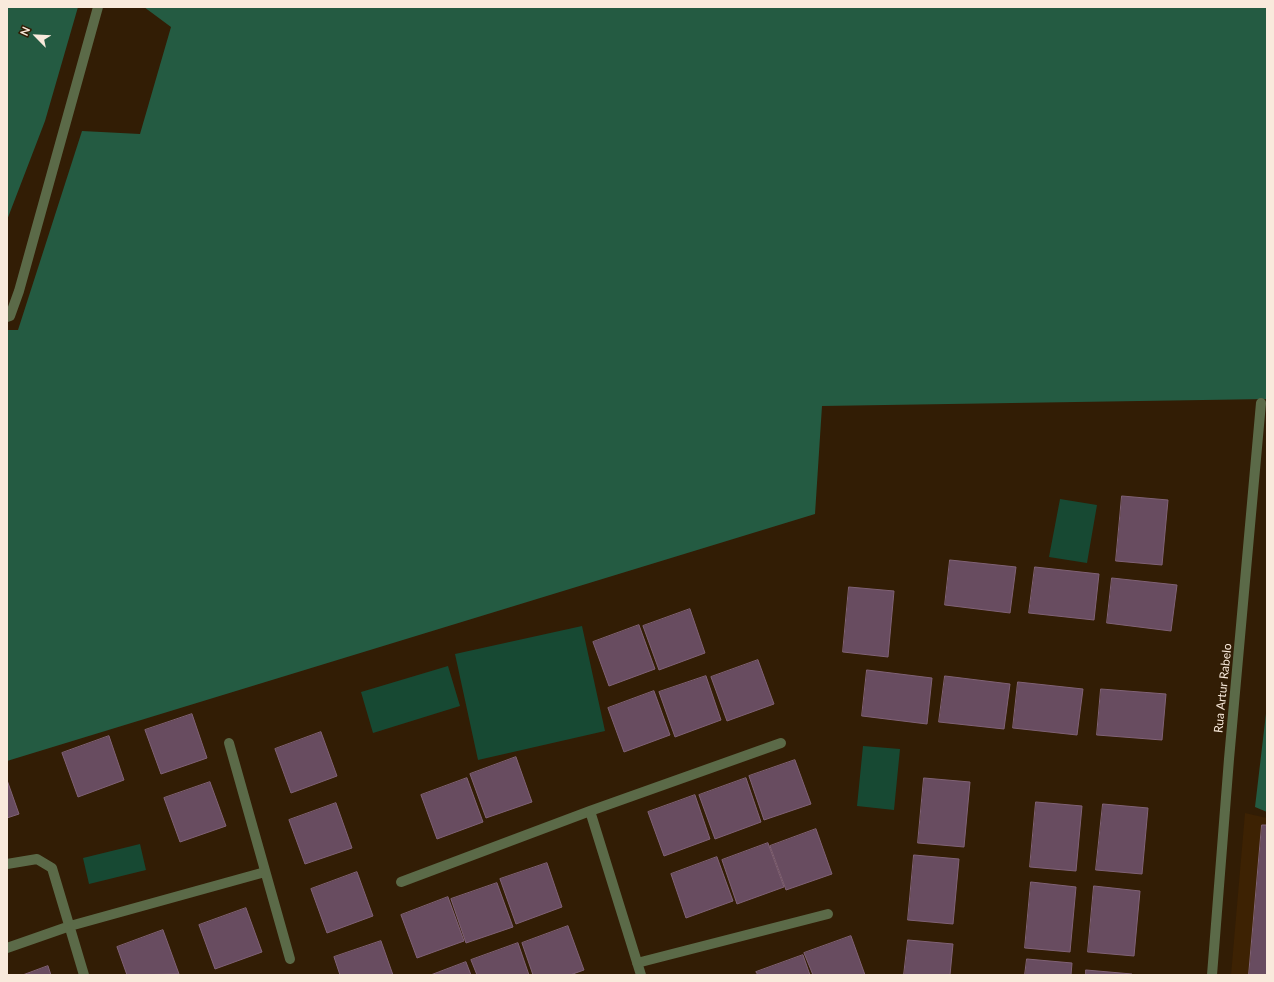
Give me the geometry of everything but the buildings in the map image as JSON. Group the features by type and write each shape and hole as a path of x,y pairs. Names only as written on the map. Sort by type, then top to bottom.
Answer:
{"street":[{"path":"7,317 10,316 19,291 98,7"},
{"name":"Rua Artur Rabelo","path":"1212,975 1229,759 1261,403"},
{"path":"229,743 290,959"},
{"path":"401,882 590,811 781,743"},
{"path":"590,811 641,975"},
{"path":"7,864 37,859 52,868 84,975"},
{"path":"7,948 70,926 266,872"},
{"path":"637,963 828,914"}],"shaded area":[{"path":"1245,813 1267,818 1267,975 1231,975"}],"green space":[{"path":"7,7 78,7 45,121 7,220"},
{"path":"144,7 1267,7 1267,399 822,406 815,514 7,761 7,330 18,330 82,131 140,134 171,27"},
{"path":"1060,499 1097,505 1087,563 1049,557"},
{"path":"582,626 605,731 478,760 455,654"},
{"path":"448,666 460,706 373,733 361,692"},
{"path":"1267,705 1267,812 1255,807"},
{"path":"863,746 900,749 894,810 857,806"},
{"path":"140,844 146,870 89,884 83,858"}]}
